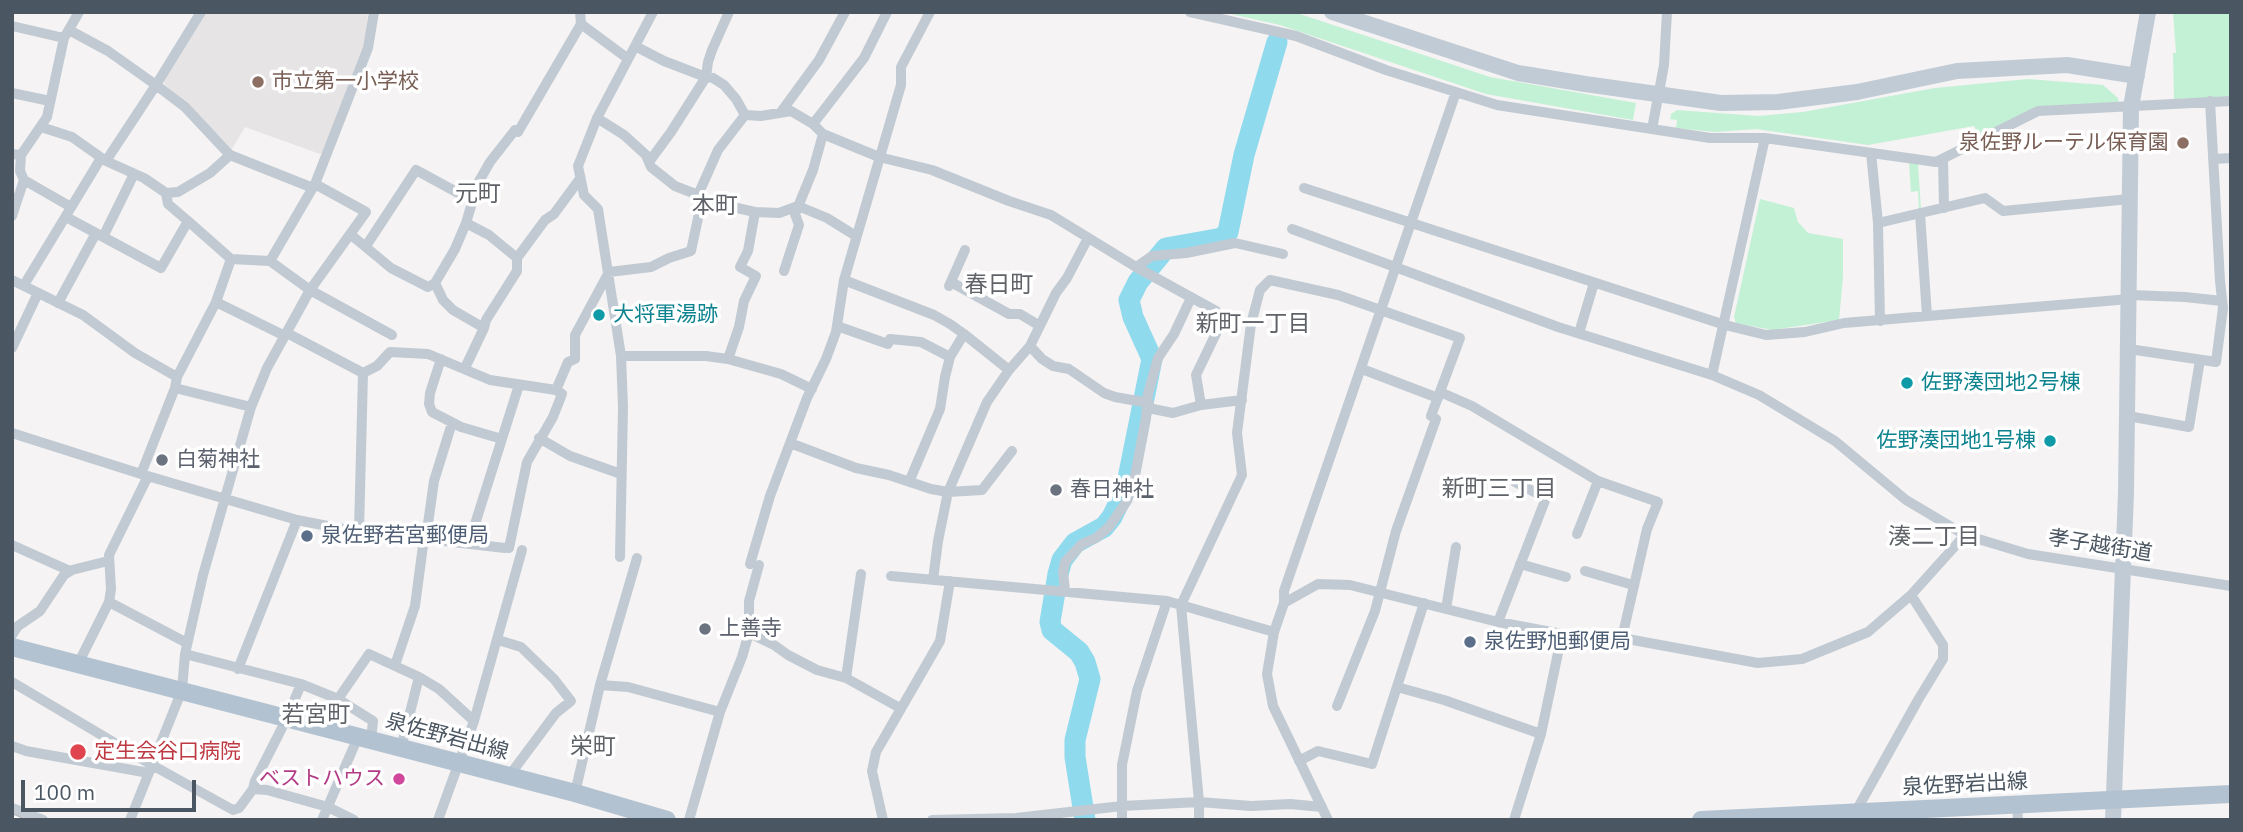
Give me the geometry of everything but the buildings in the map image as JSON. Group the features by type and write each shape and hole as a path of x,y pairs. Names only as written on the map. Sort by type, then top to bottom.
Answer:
{"main road":[{"name":"泉佐野岩出線","path":"12,647 575,793 667,820"},
{"name":"泉佐野岩出線","path":"1701,820 2017,812 2113,801 2231,794"}],"street":[{"path":"79,12 66,34 47,117 17,155 24,180 99,235 161,268 188,221"},
{"path":"24,285 201,12"},
{"path":"270,261 314,186 368,48 374,12"},
{"path":"350,234 391,268 428,287 435,283 466,223 478,183 490,162 517,131 581,24 580,12"},
{"path":"620,557 621,356 598,209 584,195 578,166 597,118 653,12"},
{"path":"649,162 706,77 712,50 729,12"},
{"path":"780,112 819,60 845,12"},
{"path":"813,124 864,58 887,12"},
{"path":"689,820 720,712 749,633 749,601 770,496 837,326 844,280 901,85 901,67 930,12"},
{"path":"1190,12 1296,36 1387,70 1497,105 1710,138 1765,138 1936,162 2039,111 2231,101"},
{"path":"1332,12 1518,73 1721,103 1778,102 1857,92 1956,71 2067,65 2137,76"},
{"path":"1652,129 1664,65 1667,12"},
{"path":"2113,820 2129,349 2131,107 2148,12"},
{"path":"581,24 627,58"},
{"path":"12,26 66,34 108,51 186,107 230,155 314,186 366,212 310,290 267,368 251,407 202,575 186,649 182,690 130,820"},
{"path":"635,46 664,61 713,78 724,85 745,115"},
{"path":"1328,820 1273,706 1267,674 1273,632 1284,603 1284,591 1456,92"},
{"path":"12,93 50,102"},
{"path":"2129,349 2216,362 2225,280 2210,101"},
{"path":"745,115 761,116 791,111 813,124 823,134 879,157 932,170 1051,215 1216,311 1222,321 1196,375 1201,405"},
{"path":"609,272 651,267 691,251 699,198 718,150 745,115"},
{"path":"597,118 624,135 646,155 651,167 675,186 699,198 755,212 779,213 798,206 827,218 856,236"},
{"path":"41,127 72,137 104,159 166,193 178,192 210,173 230,155"},
{"path":"784,271 799,225 796,214 798,206 813,170 823,134"},
{"path":"1712,375 1765,138"},
{"path":"1871,153 1878,223 1881,321"},
{"path":"2213,159 2231,158"},
{"path":"1942,159 1944,208"},
{"path":"366,246 416,170 473,201"},
{"path":"58,303 134,174"},
{"path":"12,216 24,180"},
{"path":"465,368 486,320 517,271 517,258 579,180"},
{"path":"1304,188 1725,326 1766,335 1805,332 1844,323 2130,297 2222,300"},
{"path":"166,193 168,204 231,259 270,261 310,290 392,335"},
{"path":"1878,223 1985,198 2003,211 2130,199"},
{"path":"728,359 744,301 756,276 740,267 748,251 755,212"},
{"path":"1920,213 1927,316"},
{"path":"466,223 489,236 517,258"},
{"name":"孝子越街道","path":"1292,229 1579,333 1712,375 1759,395 1835,441 1906,500 1965,535 2028,554 2231,586"},
{"path":"933,580 948,492 987,402 1030,346 1088,238"},
{"path":"1142,270 1152,256 1186,253 1235,243 1283,254"},
{"path":"965,250 950,284 1009,314 1020,314 1040,326"},
{"path":"78,664 109,602 111,589 108,561 145,475 176,382 216,302 231,259"},
{"path":"556,390 568,362 575,359 575,335 609,272"},
{"path":"12,280 83,315 176,382 251,407"},
{"path":"844,280 934,315 964,334 1009,370"},
{"path":"1199,820 1181,605 1242,475 1237,433 1251,324 1260,290 1270,280 1339,295 1460,338 1432,416 1436,419 1396,531 1375,611 1337,706"},
{"path":"435,283 443,300 453,310 484,328"},
{"path":"1579,333 1594,283"},
{"path":"12,348 38,293"},
{"path":"1059,590 1065,562 1082,544 1096,538 1108,527 1127,501 1135,476 1145,404 1158,358 1174,334 1191,298"},
{"path":"216,302 363,373"},
{"path":"837,326 888,344 890,339 921,342 950,357"},
{"path":"909,482 940,409 944,377 950,357 964,334"},
{"path":"1030,346 1053,366 1069,369 1104,393 1173,413 1201,405 1242,400"},
{"path":"12,433 297,520 359,531 507,548 527,462 553,417 562,394 556,390 490,380 428,354 390,352 377,366 363,373"},
{"path":"621,356 706,356 728,359 781,374 811,389"},
{"path":"441,359 430,393 429,404 432,412 452,423 502,439"},
{"path":"2127,416 2189,426 2200,360"},
{"path":"1362,369 1472,406 1598,481 1658,502 1647,529 1622,638"},
{"path":"359,531 363,373"},
{"path":"469,543 519,385"},
{"path":"395,665 415,606 434,481 452,423"},
{"path":"539,438 570,456 621,474"},
{"path":"790,443 856,468 948,492 982,490 1012,451"},
{"path":"1577,534 1598,481"},
{"path":"1498,622 1546,498 1515,482"},
{"path":"238,669 297,520"},
{"path":"1284,603 1318,584 1350,585 1498,622 1562,634 1622,638 1758,663 1802,659 1868,632 1911,595 1965,535"},
{"path":"12,545 70,571"},
{"path":"1446,609 1456,547"},
{"path":"438,820 474,721 522,550"},
{"path":"575,793 600,685 636,558"},
{"path":"12,635 18,626 40,611 57,582 70,571 108,561"},
{"path":"1520,564 1566,577"},
{"path":"1585,571 1633,584"},
{"path":"846,678 861,573"},
{"path":"891,576 1167,601 1273,632"},
{"path":"883,820 872,771 876,752 940,641 950,581"},
{"path":"1846,815 1943,659 1943,645 1911,595"},
{"path":"1122,820 1122,765 1137,691 1167,601"},
{"path":"109,602 186,649 238,669 301,684 338,699 373,721 322,820"},
{"path":"1299,761 1318,751 1373,764 1424,603"},
{"path":"749,633 817,670 846,678 900,708"},
{"path":"1514,820 1541,734 1562,634"},
{"path":"498,640 521,648 554,679 571,701 556,713 509,776"},
{"path":"338,699 369,654 419,677 439,690 474,721"},
{"path":"401,748 419,677"},
{"path":"12,682 150,769 233,810 234,814 253,789 301,684"},
{"path":"600,685 628,687 720,712"},
{"path":"1397,687 1444,700 1541,734"},
{"path":"12,746 26,751 150,769"},
{"path":"253,789 267,790 328,807 354,820"},
{"path":"932,820 997,819 1122,806 1199,803 1322,807"},
{"path":"12,808 43,820"}],"shaded area":[{"name":"市立第一小学校","path":"206,12 368,12 365,44 325,150 320,154 245,127 232,149 188,104 165,85 163,78"}],"green space":[{"path":"1222,12 1294,12 1490,77 1636,103 1633,120 1486,94 1280,25"},
{"path":"2173,12 2231,12 2231,97 2174,99 2173,53 2176,53"},
{"path":"2028,79 2103,85 2118,98 2119,103 2039,108 1979,135 1974,126 1868,145 1756,129 1715,132 1676,128 1677,120 1670,119 1671,114 1677,110 1758,116 1803,112 1935,88"},
{"path":"1909,163 1918,164 1919,210 1918,191 1911,192"},
{"path":"1760,199 1794,208 1798,222 1808,233 1843,239 1839,320 1772,330 1736,323 1734,317"}],"waterway":[{"path":"1085,820 1075,757 1075,740 1090,679 1079,652 1052,630 1050,622 1058,574 1062,560 1075,543 1104,527 1112,517 1126,488 1152,359 1133,317 1129,300 1138,282 1166,248 1222,238 1228,232 1244,155 1277,42"}],"railway":[{"path":"12,816 21,820"}],"place":[{"name":"市立第一小学校","path":"258,82"},
{"name":"泉佐野ルーテル保育園","path":"2183,143"},
{"name":"大将軍湯跡","path":"599,315"},
{"name":"佐野湊団地2号棟","path":"1907,383"},
{"name":"佐野湊団地1号棟","path":"2050,441"},
{"name":"白菊神社","path":"162,460"},
{"name":"春日神社","path":"1056,490"},
{"name":"泉佐野若宮郵便局","path":"307,536"},
{"name":"上善寺","path":"705,629"},
{"name":"泉佐野旭郵便局","path":"1470,642"},
{"name":"定生会谷口病院","path":"78,752"},
{"name":"ベストハウス","path":"399,779"}],"district":[{"name":"元町","path":"478,194"},
{"name":"本町","path":"715,206"},
{"name":"春日町","path":"999,285"},
{"name":"新町一丁目","path":"1253,324"},
{"name":"新町三丁目","path":"1499,489"},
{"name":"湊二丁目","path":"1934,537"},
{"name":"若宮町","path":"316,715"},
{"name":"栄町","path":"593,747"}]}
